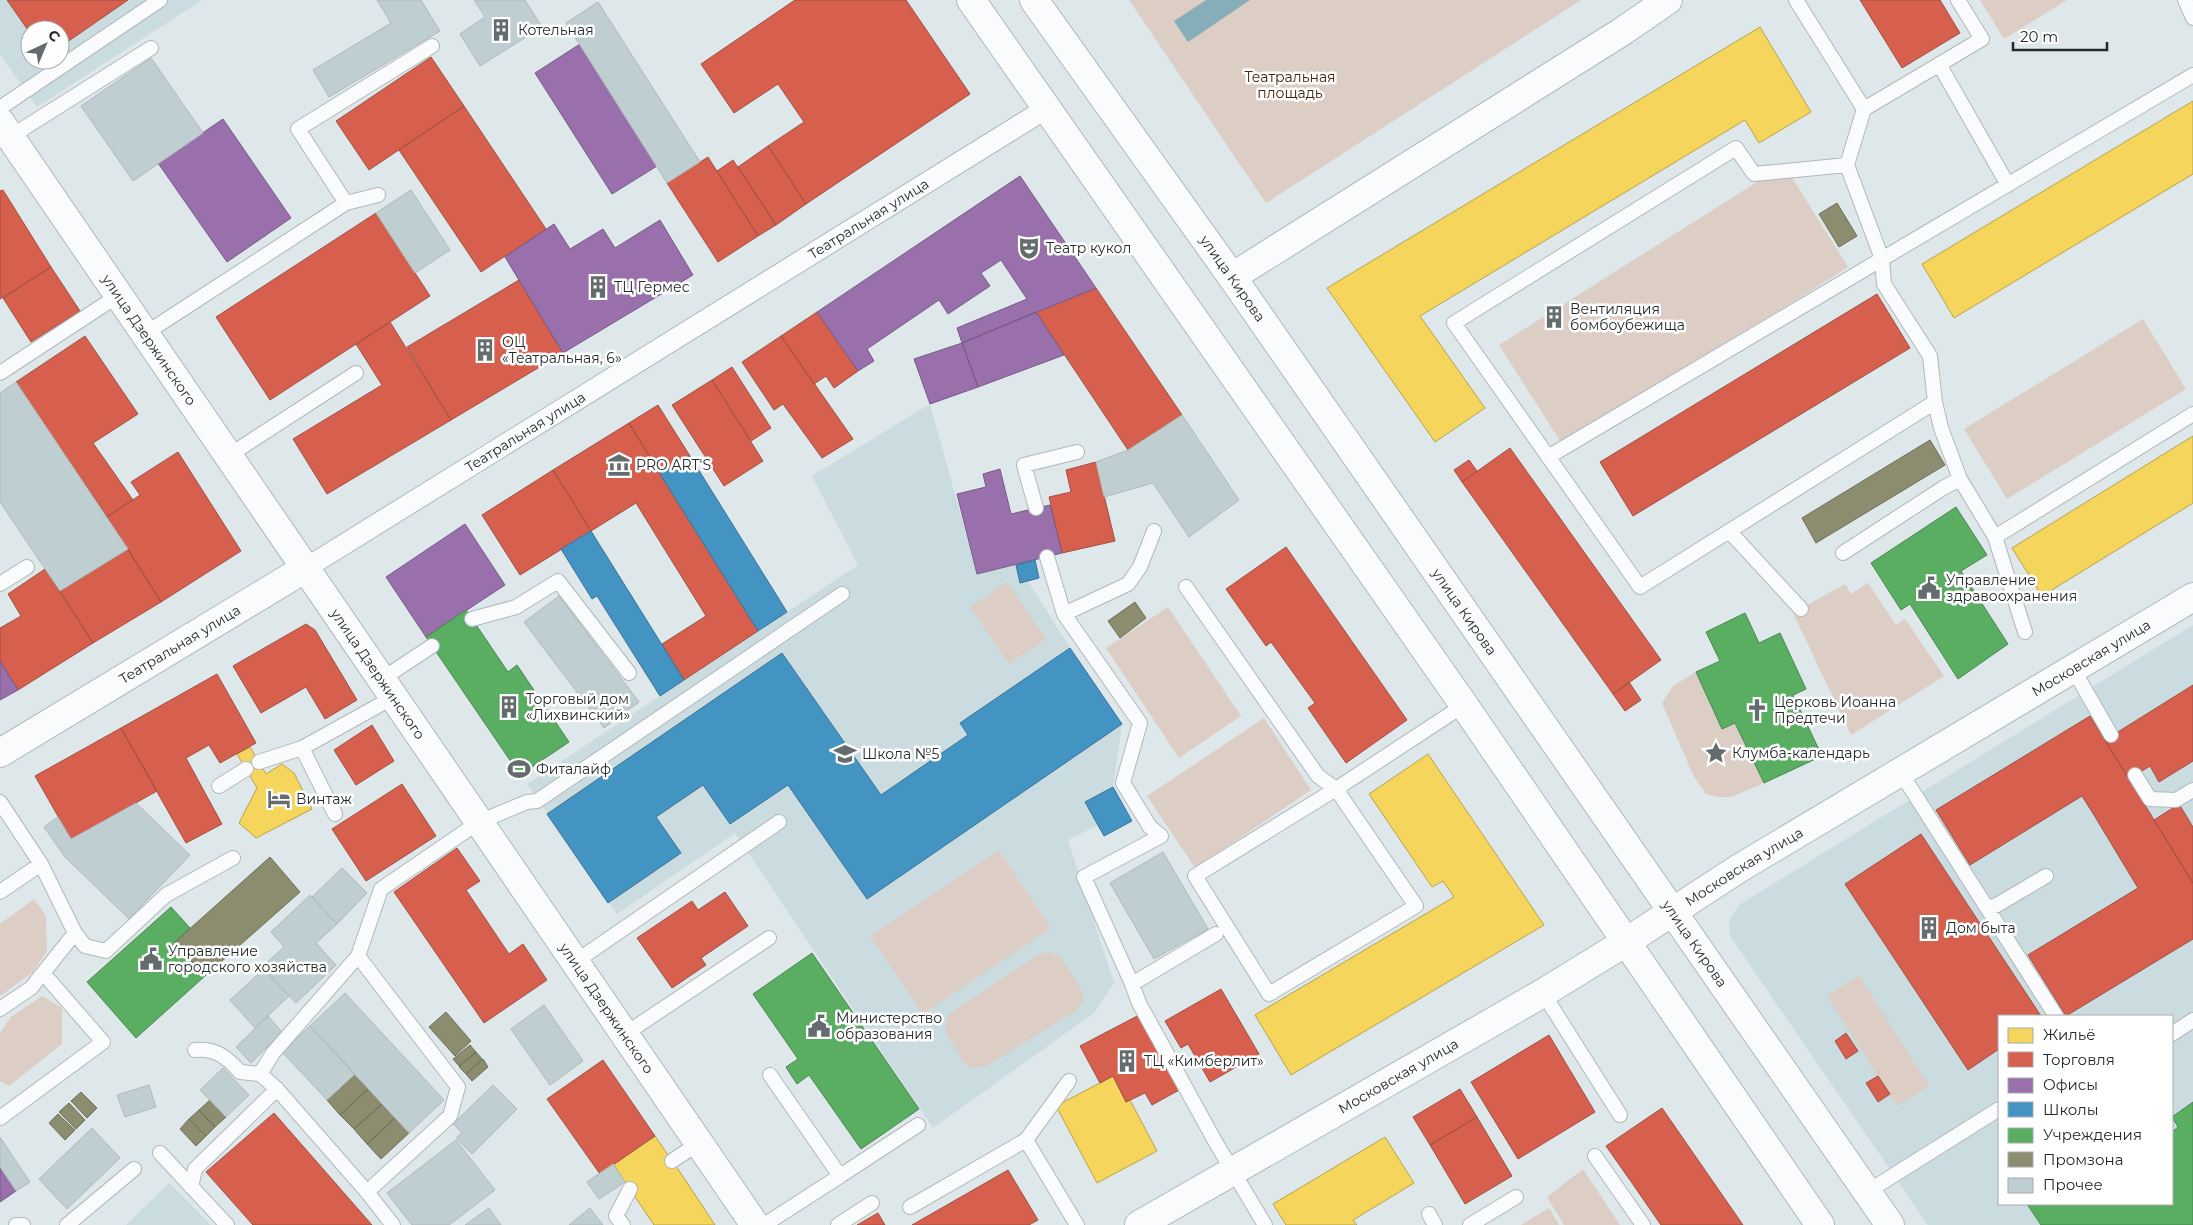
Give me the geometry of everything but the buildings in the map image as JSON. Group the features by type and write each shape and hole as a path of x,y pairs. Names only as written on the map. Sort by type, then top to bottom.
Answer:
{"main road":[{"path":"972,0 1464,705 1820,1225"},
{"name":"улица Кирова","path":"1034,0 1232,277 1890,1225"},
{"path":"1232,277 1623,31 1668,0"},
{"name":"улица Дзержинского","path":"5,130 755,1225"},
{"name":"Театральная улица","path":"0,753 306,568"},
{"name":"Московская улица","path":"1139,1225 1543,993 1626,942 1738,869 2193,597"}],"street":[{"name":"Театральная улица","path":"306,568 1047,108"}],"lane":[{"path":"0,108 160,0"},
{"path":"1796,0 1864,109"},
{"path":"1958,0 1982,39 1864,109 1847,165 1882,259 1884,284 1930,356 1935,402 1941,428 1960,479 1995,537 2025,632"},
{"path":"2185,0 2193,18"},
{"path":"346,203 298,129 432,46"},
{"path":"5,130 151,48"},
{"path":"1939,64 2008,185"},
{"path":"1548,457 2193,75"},
{"path":"1847,165 1754,174 1736,148 1454,322 1640,587 1935,402"},
{"path":"146,334 346,203 378,195"},
{"path":"0,373 119,295"},
{"path":"228,456 356,373"},
{"path":"1995,537 2193,414"},
{"path":"1036,508 1024,466 1077,452"},
{"path":"1843,553 1960,479"},
{"path":"1064,614 1128,584 1140,567 1154,531"},
{"path":"1729,531 1800,609"},
{"path":"1047,557 1064,614 1140,723 1123,784 1150,827 1161,836 1084,877 1139,1002 1232,1170 1265,1225"},
{"path":"0,584 27,567"},
{"path":"472,619 516,607 558,581 629,673"},
{"path":"1186,586 1318,776 1336,789 1416,906 1269,994 1195,876 1336,789 1464,705"},
{"path":"260,1074 273,1053 358,956 381,889 479,822 527,802 537,801 842,594"},
{"path":"259,762 302,748 388,688 432,646"},
{"path":"2073,669 2111,735"},
{"path":"302,748 335,814"},
{"path":"218,786 246,769"},
{"path":"1901,773 2055,1015"},
{"path":"2135,776 2150,799 2176,800 2193,790"},
{"path":"0,802 41,864 75,933 85,946 106,952 166,895 233,858"},
{"path":"575,962 779,822"},
{"path":"0,892 41,864"},
{"path":"1987,908 1996,905 2046,876"},
{"path":"0,1009 31,988 75,933"},
{"path":"1132,984 1216,934"},
{"path":"624,1034 768,938"},
{"path":"358,956 458,1087 450,1116 367,1192"},
{"path":"0,1118 103,1042 44,972"},
{"path":"1543,993 1620,1115"},
{"path":"2173,1033 2193,1020"},
{"path":"195,1050 208,1049 228,1058 240,1072 260,1074 277,1089 367,1192 393,1225"},
{"path":"770,1075 840,1176"},
{"path":"910,1207 1026,1140 1069,1081"},
{"path":"191,1188 195,1169 277,1089"},
{"path":"1867,1192 1998,1109"},
{"path":"764,1225 918,1125"},
{"path":"1026,1140 1077,1225"},
{"path":"672,1161 699,1143"},
{"path":"160,1153 227,1225"},
{"path":"1595,1156 1643,1225"},
{"path":"67,1225 134,1169"},
{"path":"623,1225 616,1216 630,1190"},
{"path":"1470,1225 1516,1197"},
{"path":"838,1225 872,1203"},
{"path":"16,1225 22,1225"}],"shaded area":[{"path":"0,0 202,0 37,107 0,54"},
{"name":"Школа №5","path":"930,404 977,574 1016,565 1020,583 1028,581 1070,648 1122,724 1113,787 1086,802 1098,825 1068,840 1114,983 1094,1013 933,1128 735,833 617,914 527,784 858,565 812,476"},
{"path":"2193,625 2193,1225 1928,1225 1730,936 1729,922 1739,905"},
{"path":"169,1183 211,1225 126,1225"}],"green space":[{"name":"Театральная площадь","path":"1129,0 1581,0 1266,203"},
{"path":"1980,0 2067,0 2004,39"},
{"path":"1784,165 1848,267 1564,447 1499,345"},
{"path":"2143,319 2186,389 2007,499 1964,429"},
{"path":"1007,582 1046,639 1009,664 970,607"},
{"path":"1868,583 1896,625 1905,619 1944,676 1851,735 1793,613 1845,584 1851,594"},
{"path":"1168,607 1241,716 1179,758 1106,648"},
{"name":"Клумба-календарь","path":"1696,672 1722,728 1735,723 1764,783 1731,797 1717,797 1706,794 1694,777 1662,703 1673,686"},
{"path":"1264,718 1311,790 1195,868 1147,796"},
{"path":"999,850 1051,928 923,1014 870,936"},
{"path":"34,899 46,916 47,951 33,972 0,996 0,924"},
{"path":"1050,952 1061,957 1082,990 1083,1002 1076,1011 985,1067 972,1068 964,1063 946,1032 946,1021 949,1014 1039,954"},
{"path":"1859,975 1929,1086 1897,1106 1827,996"},
{"path":"42,996 62,1008 62,1044 9,1086 0,1081 0,1033 11,1017"},
{"path":"1583,1169 1620,1225 1564,1225 1547,1197"},
{"path":"1549,1208 1559,1225 1521,1225"}],"water":[{"path":"1206,0 1250,0 1188,42 1174,21"}],"place":[{"name":"Котельная","path":"501,30"},
{"name":"Театр кукол","path":"1029,248"},
{"name":"ТЦ Гермес","path":"598,287"},
{"name":"Вентиляция бомбоубежища","path":"1554,317"},
{"name":"ОЦ «Театральная, 6»","path":"485,350"},
{"name":"PRO ART'S","path":"619,465"},
{"name":"Управление здравоохранения","path":"1929,588"},
{"name":"Торговый дом «Лихвинский»","path":"509,707"},
{"name":"Церковь Иоанна Предтечи","path":"1757,710"},
{"name":"Клумба-календарь","path":"1716,753"},
{"name":"Школа №5","path":"845,754"},
{"name":"Фиталайф","path":"519,769"},
{"name":"Винтаж","path":"279,799"},
{"name":"Дом быта","path":"1929,928"},
{"name":"Управление городского хозяйства","path":"151,959"},
{"name":"Министерство образования","path":"819,1026"},
{"name":"ТЦ «Кимберлит»","path":"1127,1061"}]}
